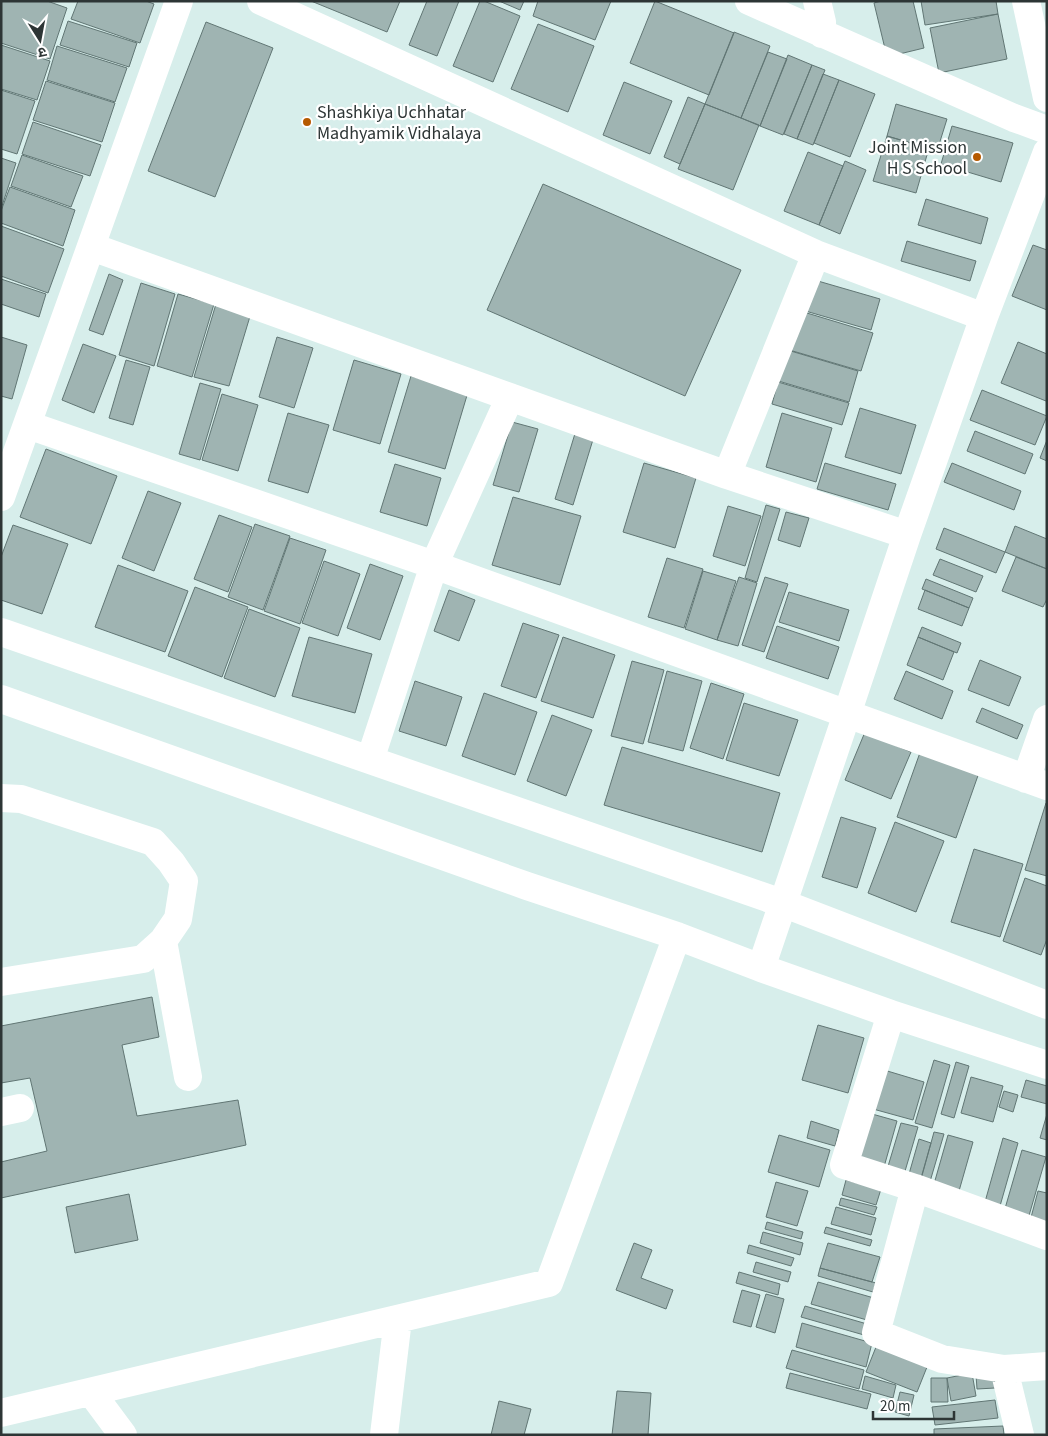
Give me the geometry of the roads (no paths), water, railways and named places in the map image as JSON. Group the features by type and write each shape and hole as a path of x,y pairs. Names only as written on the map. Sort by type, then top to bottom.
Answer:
{"street":[{"path":"1,498 179,1"},
{"path":"261,1 816,254 984,317"},
{"path":"749,1 1014,118 1047,130"},
{"path":"817,1 822,22 822,34"},
{"path":"1026,1 1047,98"},
{"path":"761,968 907,535 984,317 1047,152"},
{"path":"92,247 727,475 907,535"},
{"path":"727,475 816,254"},
{"path":"370,760 434,565 510,397"},
{"path":"28,425 434,565 1036,782 1047,720"},
{"path":"1,632 782,903 1047,1005"},
{"path":"1,699 527,886 677,936 891,1014 1047,1065"},
{"path":"1,798 22,799 153,842 171,862 184,881 178,919 163,941 143,959 1,982"},
{"path":"1,1413 549,1284 677,936"},
{"path":"163,941 188,1077"},
{"path":"891,1014 844,1165 915,1188 1047,1236"},
{"path":"915,1188 876,1333 942,1359 1004,1369 1047,1366"},
{"path":"384,1435 398,1319"},
{"path":"1004,1369 1020,1435"},
{"path":"91,1392 123,1435"}],"place":[{"name":"Shashkiya Uchhatar Madhyamik Vidhalaya","path":"307,122"},
{"name":"Joint Mission H S School","path":"977,157"}]}
